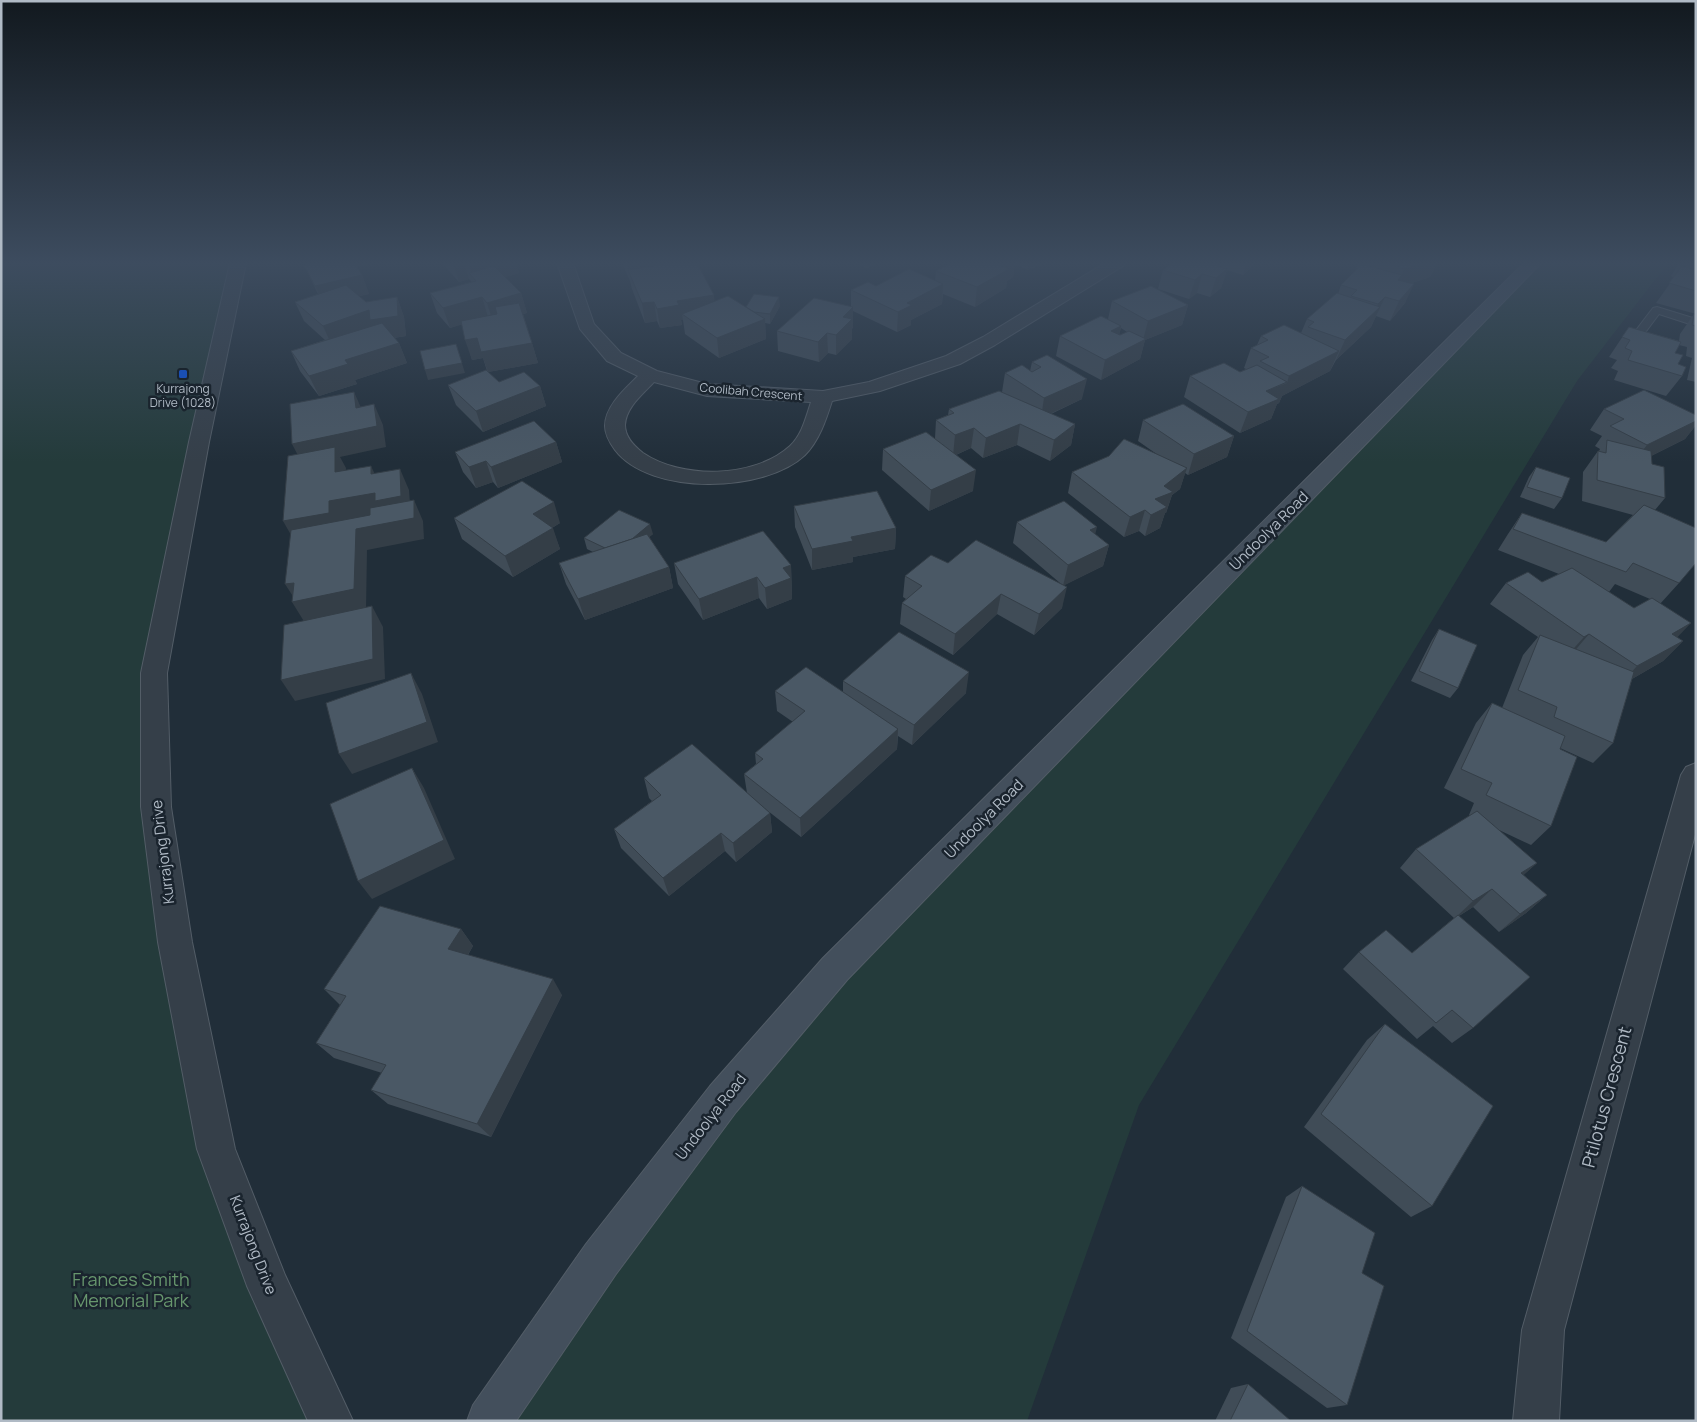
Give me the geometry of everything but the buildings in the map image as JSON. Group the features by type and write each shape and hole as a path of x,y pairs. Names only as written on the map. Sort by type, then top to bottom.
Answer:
{"main road":[{"name":"Undoolya Road","path":"489,1421 602,1259 717,1106 835,969 1467,329"}],"street":[{"name":"Kurrajong Drive","path":"224,329 199,442 154,673 156,807 174,942 216,1149 268,1286 331,1421"},
{"name":"Coolibah Crescent","path":"590,329 614,357 650,376 707,390 823,397 873,388 953,360 1007,329"},
{"name":"Coolibah Crescent","path":"650,376 623,405 615,425 621,445 635,457 663,472 702,478 732,477 767,467 791,456 812,432 823,397"},
{"name":"Ptilotus Crescent","path":"1536,1421 1543,1330 1696,775"}],"lane":[{"path":"1632,344 1643,329"}],"green space":[{"name":"Frances Smith Memorial Park","path":"1,329 224,329 154,673 156,807 216,1149 331,1421 1,1421"},
{"path":"1467,329 1617,329 1577,381 1139,1105 1027,1421 489,1421 835,969"}],"place":[{"name":"Kurrajong Drive (1028)","path":"183,374"}]}
